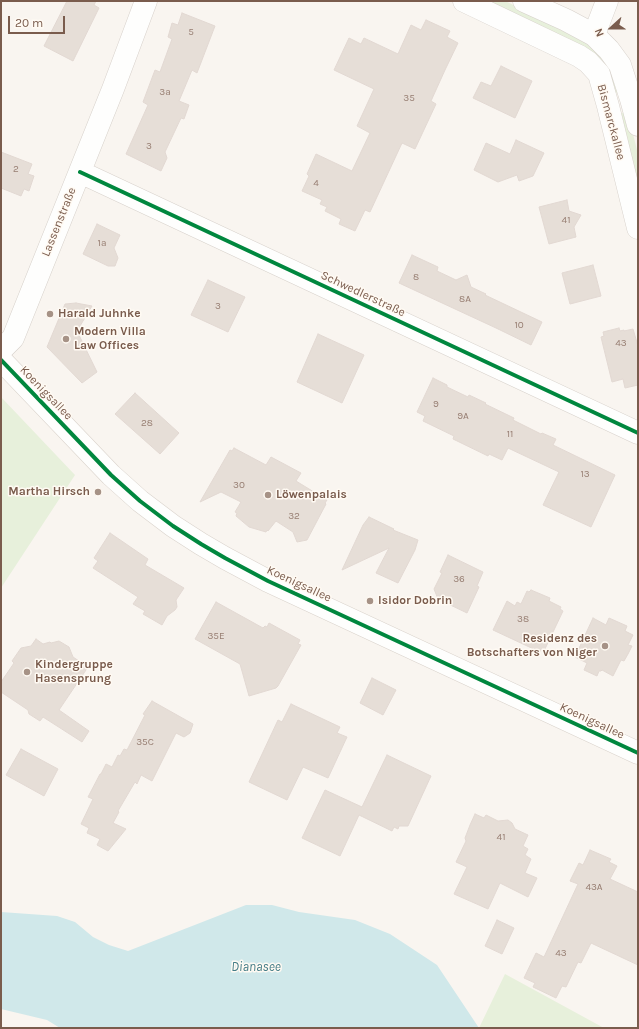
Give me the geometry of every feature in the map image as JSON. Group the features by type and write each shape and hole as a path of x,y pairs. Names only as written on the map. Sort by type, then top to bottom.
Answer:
{"street":[{"name":"Lassenstraße","path":"1,350 13,338 114,89 146,1"},
{"name":"Bismarckallee","path":"464,1 579,56 588,62 599,74 638,228"},
{"name":"Bismarckallee","path":"524,1 566,20 594,35 609,50 620,65 638,125"},
{"path":"594,35 607,1"},
{"name":"Schwedlerstraße","path":"80,172 638,433"},
{"name":"Koenigsallee","path":"1,360 111,475 140,501 173,526 201,544 268,581 638,753"}],"green space":[{"path":"482,1 505,1 575,34 594,50 605,62 621,92 615,93"},
{"path":"626,112 628,114 638,154 638,193 619,114"},
{"path":"1,397 75,475 1,588"},
{"path":"505,974 604,1028 479,1028"}],"water":[{"name":"Dianasee","path":"246,905 272,905 299,912 355,920 390,934 437,965 479,1028 60,1028 47,1020 1,1009 1,912 57,916 75,922 93,937 109,945 128,951"}],"building":[{"path":"67,1 96,1 94,5 99,8 73,61 44,46"},
{"path":"182,13 215,26 197,73 192,70 179,101 189,105 184,119 181,118 165,152 167,158 161,171 126,154 148,105 143,102 155,70 160,72 172,39 168,37 172,23 178,25"},
{"path":"426,20 450,31 447,37 458,43 431,101 436,104 415,149 402,143 370,212 365,210 355,231 339,224 341,219 325,211 327,207 320,204 322,200 302,191 309,176 307,174 316,154 352,171 370,133 357,126 374,89 334,70 349,38 361,44 364,38 398,54 411,25 421,30"},
{"path":"501,66 532,81 515,118 473,98 481,82 491,86"},
{"path":"516,140 544,153 533,176 519,181 517,175 498,182 474,170 486,143 510,154"},
{"path":"1,152 32,164 28,174 34,176 29,191 24,189 21,196 1,188"},
{"path":"567,200 569,211 581,215 574,227 576,237 549,244 539,207"},
{"path":"97,224 120,235 114,248 118,258 115,266 108,266 83,254"},
{"path":"412,255 438,267 437,271 456,280 467,275 471,287 542,322 531,345 399,283"},
{"path":"593,265 601,296 570,304 562,273"},
{"path":"208,280 245,297 228,332 191,315"},
{"name":"Modern Villa Law Offices","path":"76,303 92,306 77,331 97,372 82,383 47,347 65,304"},
{"path":"619,328 620,331 633,329 638,346 638,385 625,388 623,379 612,382 601,337 604,336 603,332"},
{"path":"318,334 364,355 342,403 297,382"},
{"path":"433,378 447,385 447,387 468,397 469,395 486,403 485,404 514,418 513,420 541,434 542,433 556,439 553,445 615,475 591,527 543,505 559,472 508,448 502,460 489,454 488,456 453,439 454,436 423,421 425,416 417,412"},
{"path":"135,393 179,433 160,454 115,414"},
{"name":"Löwenpalais","path":"234,448 266,465 271,457 301,473 296,481 327,500 307,540 297,542 293,532 276,521 266,532 249,527 236,516 237,513 235,512 241,502 221,492 200,502 230,450 232,451"},
{"path":"369,517 394,529 393,530 418,540 415,550 398,583 376,573 389,548 342,570 363,525"},
{"path":"110,533 148,559 145,565 184,588 176,600 177,607 167,616 162,625 143,614 145,611 133,604 138,597 93,568 98,561 94,558"},
{"path":"448,555 483,572 477,586 479,587 467,613 438,599 434,589 442,573 440,572"},
{"path":"531,590 550,598 549,601 561,607 560,609 563,611 544,651 541,649 540,652 493,630 507,601 515,606 517,602 521,604 527,591 529,592"},
{"path":"216,602 263,628 265,626 267,627 269,623 300,640 298,644 301,645 276,688 249,696 240,664 195,639"},
{"name":"Residenz des Botschafters von Niger","path":"593,618 606,625 609,618 627,626 625,631 633,635 628,645 632,646 624,661 621,660 613,676 602,670 599,671 597,676 584,670 587,663 575,657"},
{"path":"36,639 43,644 59,641 69,647 73,657 88,667 59,710 89,731 82,742 43,717 40,721 29,714 28,710 1,692 1,682 14,663 12,661 21,648 31,646"},
{"path":"372,678 396,690 383,715 360,703"},
{"path":"152,701 193,724 190,733 184,737 176,733 152,781 141,775 137,784 135,782 118,811 119,812 113,823 126,829 108,851 97,845 100,839 87,833 89,828 81,824 93,799 88,797 106,764 112,767 118,755 120,756 124,749 127,750 145,715 143,714"},
{"path":"291,704 340,727 337,733 347,737 328,778 303,767 287,800 249,782 278,720 282,722"},
{"path":"21,749 58,769 44,796 6,775"},
{"path":"387,755 431,776 408,826 399,826 398,829 394,827 392,831 359,815 340,856 302,838 325,790 362,807"},
{"path":"475,814 484,818 486,815 498,821 508,820 512,823 515,829 528,835 523,846 528,849 525,855 531,859 525,873 537,878 528,897 500,883 488,909 454,894 467,867 456,862 466,841 465,838"},
{"path":"590,850 611,859 609,862 617,866 610,879 638,892 638,965 591,943 581,963 578,962 566,987 562,986 556,998 533,987 535,983 524,978 536,953 544,957 578,884 570,881 579,863 583,865"},
{"path":"497,920 514,928 502,954 485,946"}],"cycle path":[{"path":"80,172 638,433"},
{"path":"1,360 111,475 140,501 173,526 201,544 268,581 638,753"}],"place":[{"name":"Harald Juhnke","path":"50,314"},
{"name":"Modern Villa Law Offices","path":"66,339"},
{"name":"Martha Hirsch","path":"98,492"},
{"name":"Löwenpalais","path":"268,495"},
{"name":"Isidor Dobrin","path":"370,601"},
{"name":"Residenz des Botschafters von Niger","path":"605,646"},
{"name":"Kindergruppe Hasensprung","path":"27,672"}]}
